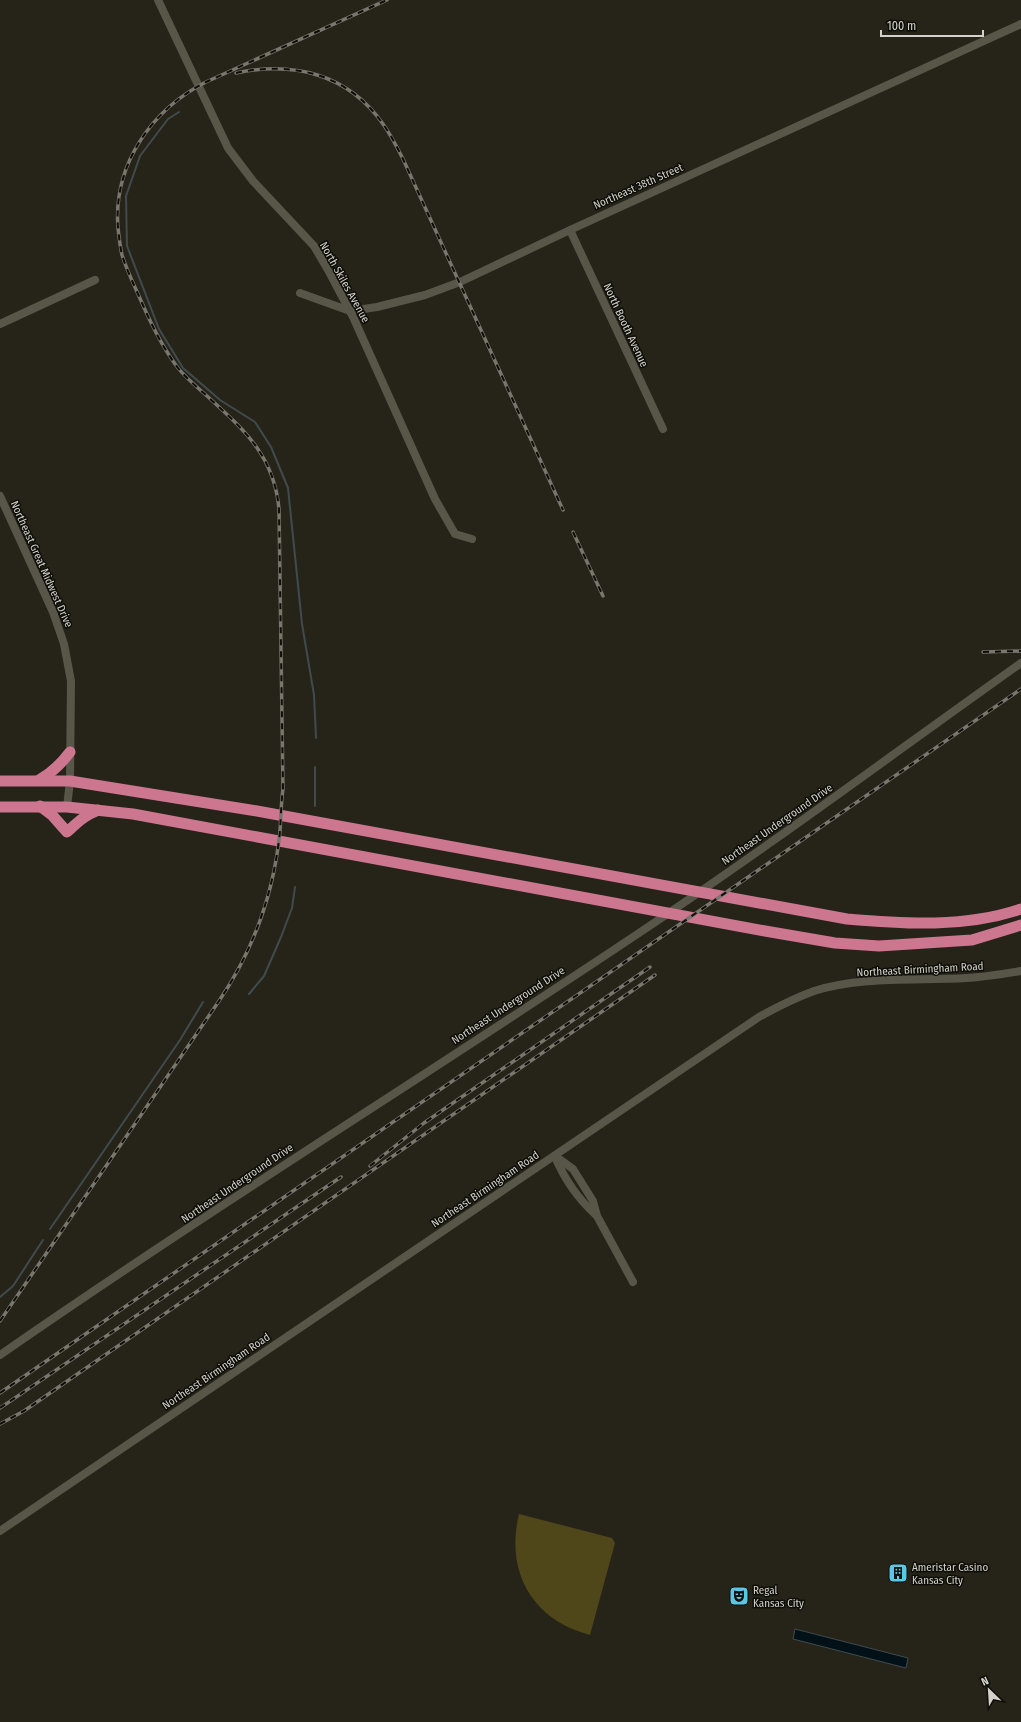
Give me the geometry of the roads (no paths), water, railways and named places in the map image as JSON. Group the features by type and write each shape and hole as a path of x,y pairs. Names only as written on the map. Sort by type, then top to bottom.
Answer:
{"highway":[{"path":"39,780 61,765 70,752"},
{"path":"0,781 70,781 321,821 847,919 901,924 958,922 1021,909"},
{"path":"40,806 56,819 67,832 89,814 99,810"},
{"path":"0,807 67,807 133,814 765,931 835,942 879,946 972,940 1021,925"}],"street":[{"name":"North Skiles Avenue","path":"158,0 228,148 253,181 314,246 350,311 435,499 455,534 472,540"},
{"name":"Northeast 38th Street","path":"300,293 350,311 377,307 425,295 460,282 570,230 1021,24"},
{"name":"North Booth Avenue","path":"570,230 663,429"},
{"path":"0,324 95,280"},
{"name":"Northeast Great Midwest Drive","path":"0,496 53,612 64,644 71,681 70,781 67,807"},
{"name":"Northeast Underground Drive","path":"0,1355 267,1176 637,934 821,808 927,729 1021,663"},
{"name":"Northeast Birmingham Road","path":"0,1531 759,1017 787,1002 816,991 875,981 968,978 1021,971"},
{"path":"555,1156 564,1178 584,1205 596,1216"},
{"path":"555,1156 574,1169 593,1201 596,1216 633,1282"}],"waterway":[{"path":"179,112 168,119 140,156 126,196 127,246 159,329 183,368 220,400 255,422 271,447 288,488 302,624 314,695 316,738"},
{"path":"315,767 315,806"},
{"path":"249,994 264,976 281,937 292,908 295,887"},
{"path":"50,1229 180,1040 203,1002"},
{"path":"0,1297 13,1286 43,1240"}],"railway":[{"path":"0,1321 231,982 252,941 260,920 273,876 280,831 283,789 279,509 276,490 271,473 264,458 255,445 233,420 181,372 167,353 154,328 131,279 122,255 118,228 118,205 122,183 129,162 140,142 153,124 168,108 186,94 206,82 387,0"},
{"path":"236,73 279,69 318,75 353,93 369,107 383,124 403,159 563,510"},
{"path":"573,532 603,596"},
{"path":"983,652 1021,651"},
{"path":"0,1393 1021,689"},
{"path":"370,1166 424,1123 650,967"},
{"path":"0,1424 24,1411 655,975"},
{"path":"0,1408 341,1177"}],"place":[{"name":"Ameristar Casino Kansas City","path":"898,1573"},
{"name":"Regal Kansas City","path":"739,1596"}]}
